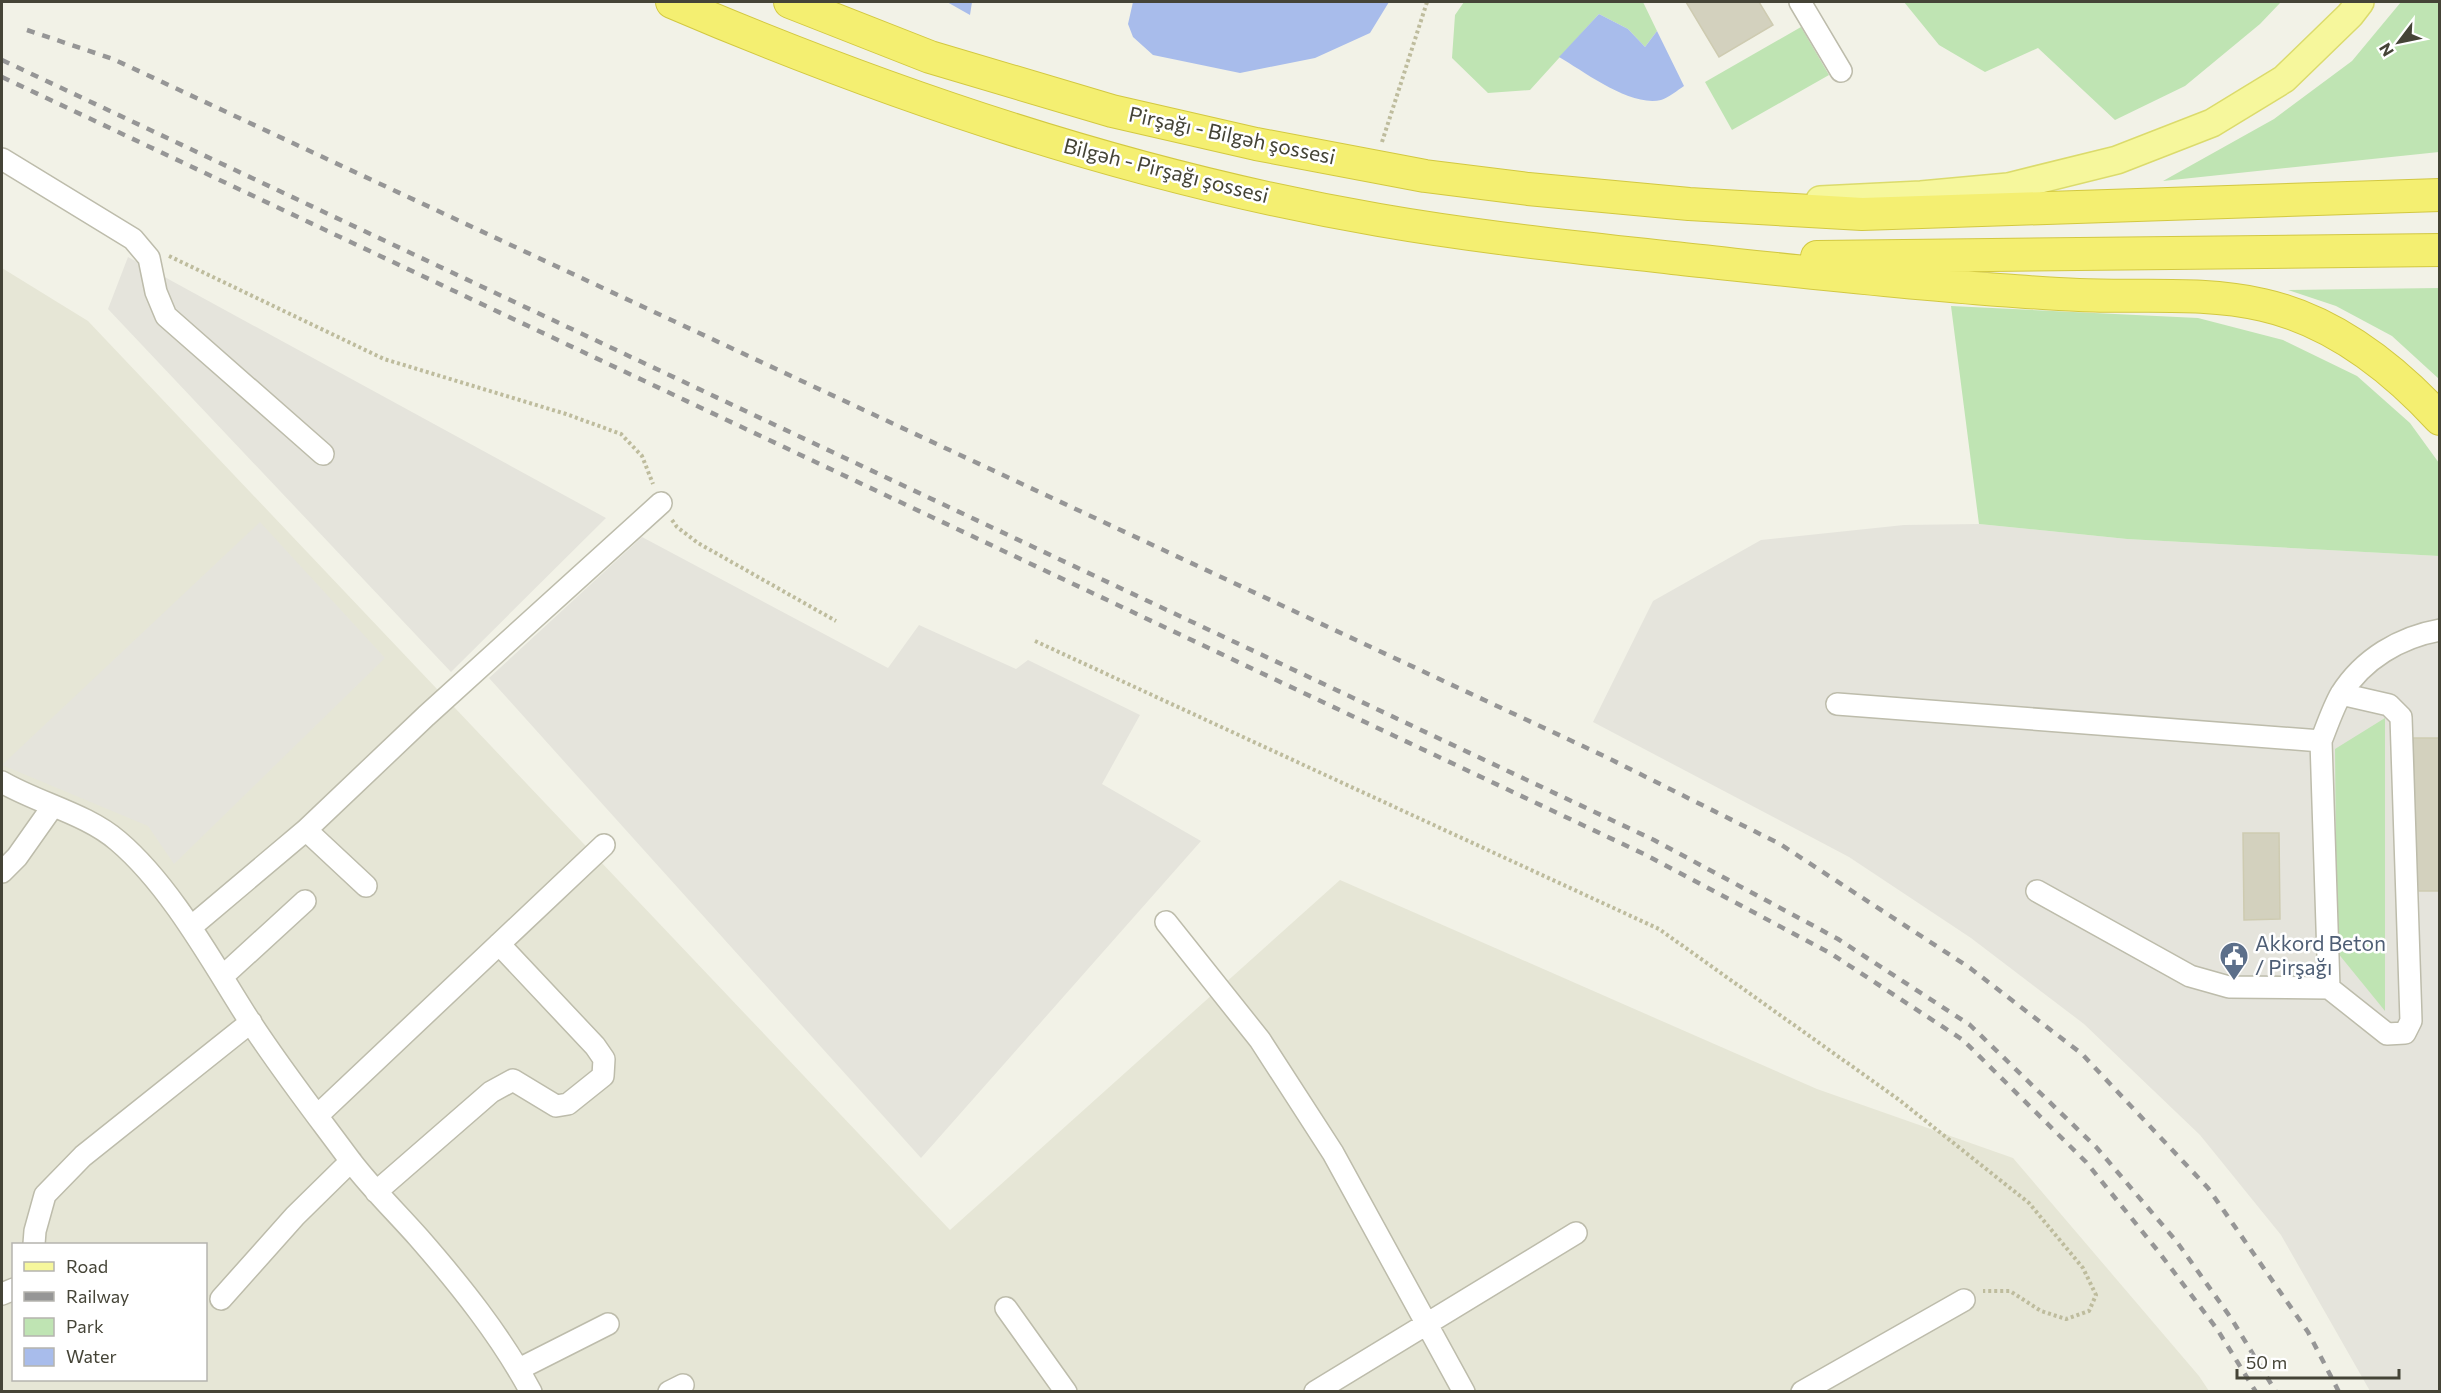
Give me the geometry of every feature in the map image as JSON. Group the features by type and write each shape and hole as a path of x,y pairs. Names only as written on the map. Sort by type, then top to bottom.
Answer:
{"highway":[{"name":"Bilgəh - Pirşağı şossesi","path":"672,2 764,40 922,100 1113,160 1234,191 1378,220 1533,243 1682,259"},
{"name":"Pirşağı - Bilgəh şossesi","path":"790,2 930,57 1112,111 1256,144 1425,176 1528,189 1689,204 1862,214 2439,195"},
{"path":"1682,259 2439,249"},
{"path":"1682,259 1975,288 2078,295 2181,296 2263,305 2326,328 2359,347 2401,379 2439,419"}],"main road":[{"path":"1689,204 1921,195 2008,187 2117,160 2212,123 2284,79 2350,15 2360,2"}],"street":[{"path":"1800,2 1841,72"},
{"path":"2,159 133,239 149,258 156,292 166,316 323,454"},
{"path":"191,927 306,830 426,716 661,503"},
{"path":"2329,988 2320,741 2341,694 2367,664 2389,647 2418,634 2439,630"},
{"path":"2037,891 2190,976 2229,987 2329,988 2387,1034 2405,1033 2411,1021 2401,717 2389,705 2341,694"},
{"path":"1837,704 2320,741"},
{"path":"2,782 23,794 102,829 119,841 146,869 191,927 251,1022 351,1161 463,1292 519,1369 531,1392"},
{"path":"2,872 17,857 53,806"},
{"path":"306,830 366,886"},
{"path":"318,1115 603,845"},
{"path":"222,976 305,901"},
{"path":"1166,922 1260,1040 1327,1143 1464,1392"},
{"path":"376,1192 491,1092 513,1080 556,1106 568,1104 603,1076 604,1059 595,1046 499,944"},
{"path":"34,1243 35,1231 45,1195 83,1156 251,1022"},
{"path":"221,1299 295,1216 351,1161"},
{"path":"1315,1392 1427,1326 1576,1233"},
{"path":"1802,1392 1964,1300"},
{"path":"1006,1308 1066,1392"},
{"path":"519,1369 608,1324"}],"path":[{"path":"1374,166 1428,2"},
{"path":"133,239 384,358 566,414 621,434 642,456 661,503 677,527 698,543 836,621"},
{"path":"1035,641 1659,930 1898,1099 2029,1203 2083,1268 2096,1295 2089,1311 2066,1318 2041,1311 2010,1291 1986,1290 1964,1300"}],"shaded area":[{"path":"128,257 606,518 451,672 108,309"},
{"path":"2,268 88,321 950,1230 1340,880 1817,1089 2013,1158 2199,1376 2209,1391 2,1391"},
{"path":"260,522 385,658 174,864 148,826 2,765"},
{"name":"Akkord Beton / Pirşağı","path":"1979,524 2127,539 2439,556 2439,1391 2370,1391 2281,1235 2200,1135 2084,1024 1971,938 1849,857 1593,722 1653,601 1761,540 1904,525"},
{"path":"642,537 888,668 919,625 1016,669 1028,660 1140,715 1102,784 1201,841 921,1158 489,678"}],"green space":[{"path":"1464,2 1643,2 1657,31 1645,47 1628,29 1599,14 1530,90 1488,93 1452,58 1455,15"},
{"path":"1904,2 2281,2 2260,24 2185,86 2115,120 2038,48 1985,72 1939,45"},
{"path":"2401,2 2439,2 2439,152 2163,181 2274,119 2352,61"},
{"path":"1801,27 1829,75 1732,130 1705,82"},
{"path":"2439,288 2439,379 2392,336 2336,306 2288,290"},
{"path":"1951,306 2198,318 2283,340 2357,376 2410,423 2439,463 2439,556 2127,539 1979,524"},
{"path":"2385,718 2385,1011 2337,952 2335,749"}],"water":[{"path":"947,2 972,2 970,15"},
{"path":"1133,2 1389,2 1370,33 1315,58 1240,73 1153,55 1133,37 1128,24"},
{"path":"1599,14 1628,29 1645,47 1657,31 1684,86 1661,100 1649,101 1636,98 1608,87 1559,57"}],"building":[{"path":"1686,2 1759,2 1773,25 1719,57"},
{"path":"2413,738 2440,738 2440,891 2416,891"},
{"path":"2243,833 2279,833 2280,919 2244,920"}],"railway":[{"path":"27,30 113,59 1604,756 1780,844 1970,968 2082,1054 2208,1188 2308,1332 2339,1392"},
{"path":"2,60 1654,840 1838,939 1970,1025 2097,1148 2177,1242 2231,1318 2276,1392"},
{"path":"2,77 1646,855 1830,953 1963,1040 2086,1162 2217,1329 2256,1392"}],"place":[{"name":"Akkord Beton / Pirşağı","path":"2234,982"}]}
